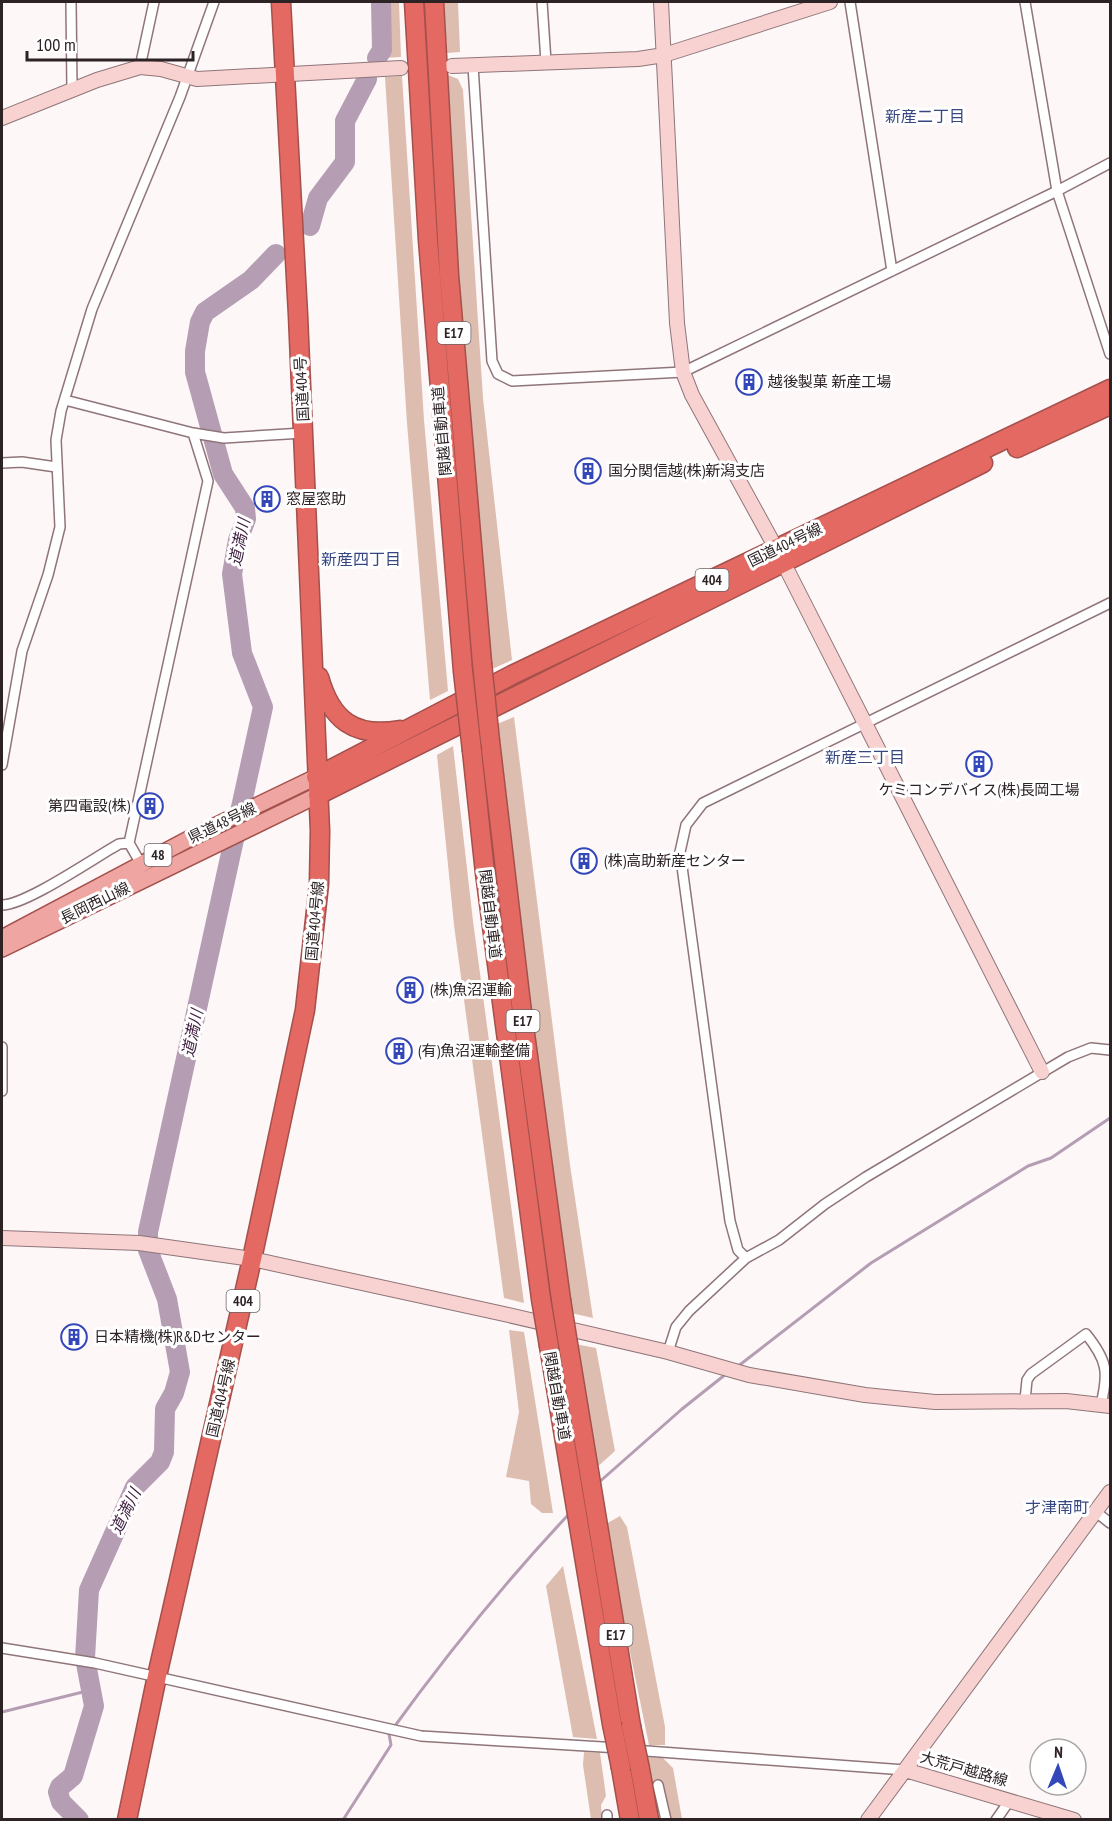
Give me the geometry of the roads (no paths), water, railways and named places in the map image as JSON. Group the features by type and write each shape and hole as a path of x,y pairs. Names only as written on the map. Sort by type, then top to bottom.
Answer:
{"highway":[{"name":"国道404号","path":"282,2 317,786"},
{"name":"関越自動車道","path":"414,2 429,251 464,671 484,873 541,1299 630,1820"},
{"name":"関越自動車道","path":"434,2 449,275 482,663 515,959 561,1300 600,1544 649,1820"},
{"name":"国道404号線","path":"317,786 780,557 1110,389"},
{"name":"国道404号線","path":"317,786 413,728 512,675 780,557 1110,405"},
{"path":"312,652 328,702 348,724 366,732 383,733 413,728"},
{"name":"国道404号線","path":"127,1820 157,1676 252,1259 304,1010 319,884 317,786"}],"main road":[{"name":"県道48号線","path":"2,938 141,864 317,786"},
{"name":"長岡西山線","path":"2,949 317,786"}],"street":[{"path":"71,2 72,90"},
{"path":"140,67 154,2"},
{"path":"2,765 22,651 48,575 60,527 56,440 65,400 92,309 187,77 214,2"},
{"path":"542,2 546,62"},
{"path":"661,2 677,323 683,372 692,395 780,557 1042,1072"},
{"path":"452,66 638,59 664,55 830,2"},
{"path":"850,2 892,271"},
{"path":"1025,2 1057,191 1110,354"},
{"path":"473,66 492,362 498,374 512,381 683,372 1057,191 1110,163"},
{"path":"2,118 72,90 140,67 197,79 401,68"},
{"path":"65,400 193,434 224,438 303,433"},
{"path":"141,864 129,843 208,482 193,434"},
{"path":"2,463 22,462 56,467"},
{"path":"747,1258 738,1250 731,1229 680,852 682,837 693,813 703,804 1110,603"},
{"path":"2,905 15,903 119,844 129,843"},
{"path":"2,1047 2,1091"},
{"path":"668,1353 676,1327 688,1311 747,1258 779,1240 825,1204 866,1177 1081,1050 1091,1048 1110,1050"},
{"path":"2,1238 139,1243 252,1259 668,1353 749,1375 865,1395 935,1402 1025,1400 1106,1405 1105,1367 1098,1349 1086,1334 1030,1374 1027,1380 1025,1400"},
{"path":"2,1648 157,1676 421,1736 574,1744 905,1770 1110,1492"},
{"path":"1096,1512 1110,1523"},
{"name":"大荒戸越路線","path":"868,1820 905,1770 1074,1820"},
{"path":"658,1785 666,1820"},
{"path":"996,1820 1010,1800"}],"waterway":[{"name":"道満川","path":"377,58 382,50 381,2"},
{"name":"道満川","path":"310,226 318,198 345,162 345,121 367,79"},
{"name":"道満川","path":"79,1820 61,1802 58,1792 60,1787 73,1776 94,1706 85,1658 89,1590 135,1487 160,1462 164,1452 165,1409 174,1393 180,1372 167,1299 148,1250 148,1232 263,707 242,653 232,574 238,540 246,519 245,508 223,474 195,372 195,351 200,322 205,312 251,280 276,254"},
{"path":"737,1367 871,1263 1028,1166 1051,1158 1110,1118"},
{"path":"597,1484 682,1409 726,1374"},
{"path":"343,1820 391,1745 389,1734 411,1704 498,1593 570,1513"},
{"path":"2,1712 91,1690"}],"place":[{"name":"越後製菓 新産工場","path":"749,382"},
{"name":"国分関信越(株)新潟支店","path":"588,471"},
{"name":"窓屋窓助","path":"267,499"},
{"name":"ケミコンデバイス(株)長岡工場","path":"979,764"},
{"name":"第四電設(株)","path":"150,806"},
{"name":"(株)高助新産センター","path":"584,861"},
{"name":"(株)魚沼運輸","path":"410,990"},
{"name":"(有)魚沼運輸整備","path":"399,1051"},
{"name":"日本精機(株)R&Dセンター","path":"74,1337"}],"district":[{"name":"新産二丁目","path":"925,116"},
{"name":"新産四丁目","path":"361,559"},
{"name":"新産三丁目","path":"865,757"},
{"name":"才津南町","path":"1057,1507"}]}
